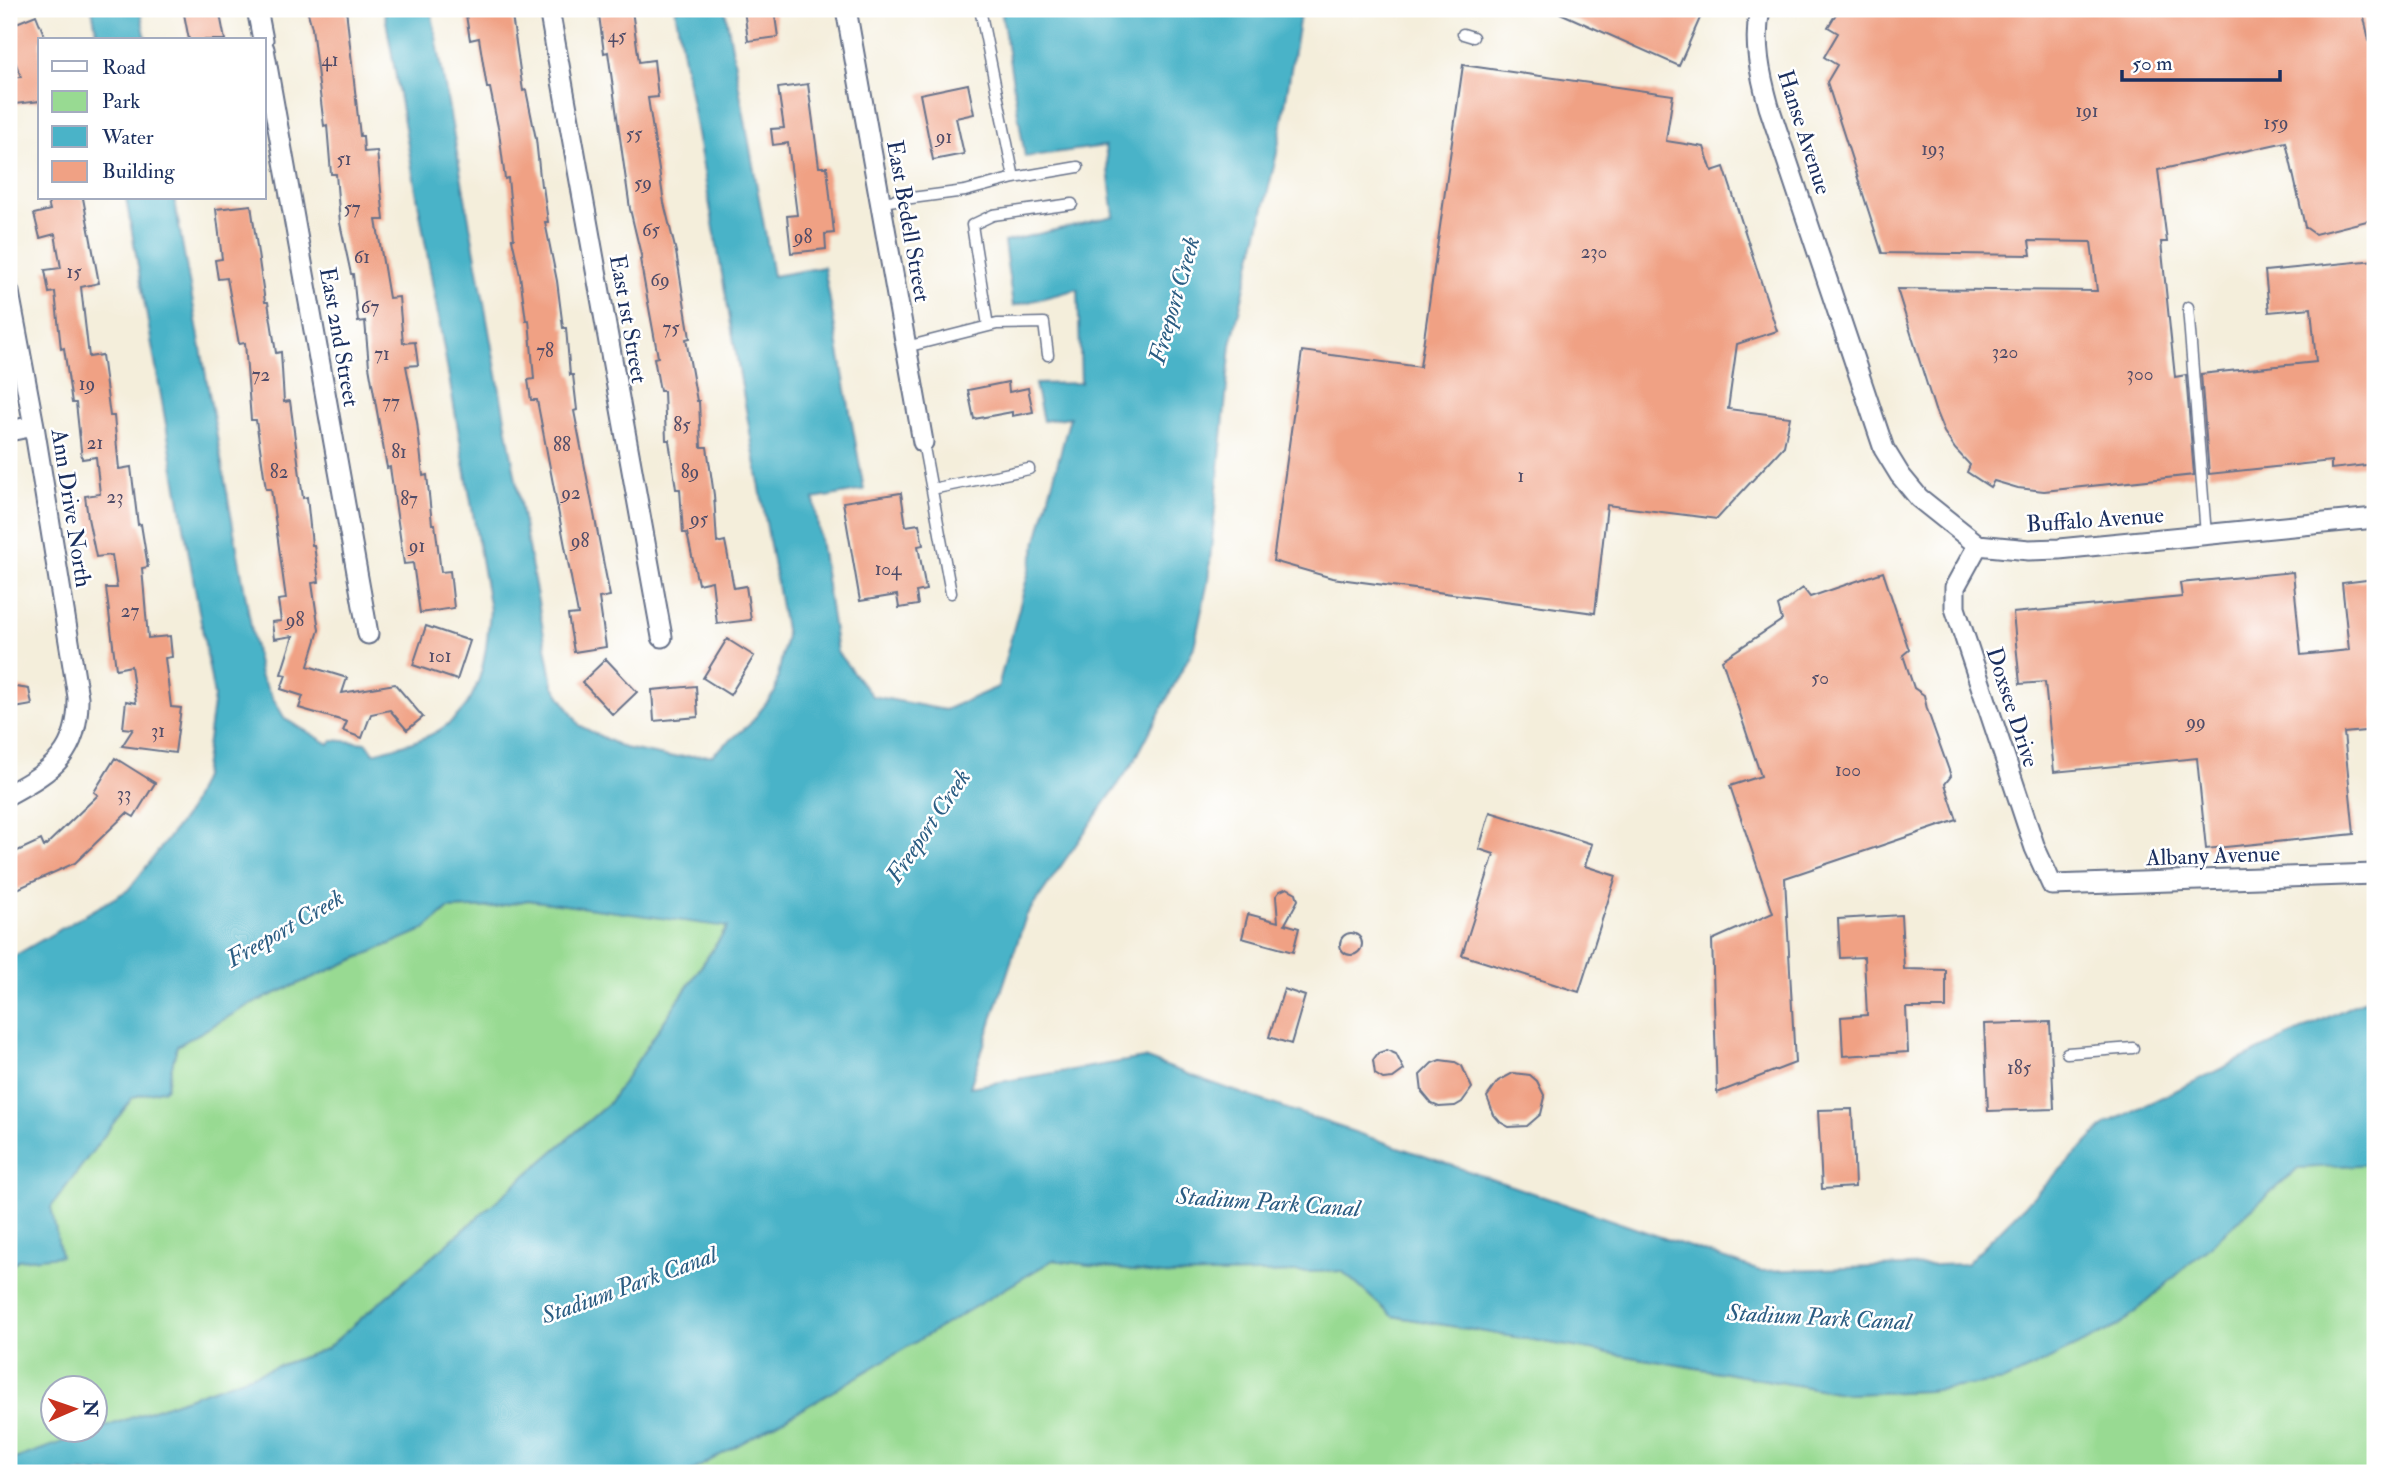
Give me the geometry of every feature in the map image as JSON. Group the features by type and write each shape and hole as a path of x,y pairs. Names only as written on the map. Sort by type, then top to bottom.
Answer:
{"street":[{"path":"257,9 263,38"},
{"name":"East 1st Street","path":"549,9 662,637"},
{"name":"East Bedell Street","path":"846,9 923,443"},
{"name":"Hanse Avenue","path":"1760,9 1758,65 1769,107 1884,449 1919,498 1978,545"},
{"name":"East 2nd Street","path":"266,60 368,634"},
{"name":"Ann Drive North","path":"9,292 34,426 78,697 79,719 75,733 60,761 35,780 9,794"},
{"path":"9,430 34,426"},
{"name":"Buffalo Avenue","path":"1978,545 2029,550 2059,549 2375,518"},
{"name":"Doxsee Drive","path":"1978,545 1955,587 1955,608 2035,848 2052,885"},
{"name":"Albany Avenue","path":"2052,885 2375,874"}],"lane":[{"path":"980,9 1014,178"},
{"path":"881,202 965,191 1014,178 1078,167"},
{"path":"988,326 972,225 993,215 1072,204"},
{"path":"2188,307 2206,535"},
{"path":"906,347 997,324 1044,323 1048,355"},
{"path":"923,443 951,593"},
{"path":"932,489 1029,469"},
{"path":"2067,1053 2133,1048"}],"green space":[{"path":"528,900 728,926 609,1103 326,1349 108,1426 108,1374 38,1374 38,1444 57,1444 9,1461 9,1268 133,1097 166,1089 177,1046 251,1004 425,929 448,909 495,907"},
{"path":"2375,1164 2375,1473 688,1473 820,1399 1053,1260 1163,1275 1342,1271 1392,1316 1848,1394 1928,1391 2004,1381 2120,1325 2298,1168"}],"water":[{"path":"92,9 140,9 146,38 98,38"},
{"path":"384,9 431,9 553,685 580,726 624,748 669,757 712,755 749,725 775,692 786,635 675,9 725,9 773,276 824,267 864,490 814,499 837,652 872,696 945,710 998,687 1070,417 1043,421 1035,384 1081,383 1078,289 1013,306 1004,242 1114,216 1105,146 1025,157 1001,9 1301,9 1277,153 1231,345 1208,581 1194,647 1135,760 1026,916 970,1087 1144,1058 1760,1271 1966,1264 2106,1124 2366,999 2375,998 2375,1164 2298,1168 2120,1325 2004,1381 1928,1391 1848,1394 1392,1316 1342,1271 1163,1275 1053,1260 820,1399 688,1473 9,1473 9,1461 57,1444 108,1444 108,1426 326,1349 609,1103 728,927 528,900 495,907 448,909 425,929 251,1004 177,1046 166,1089 133,1097 51,1207 61,1256 18,1260 9,1268 9,959 128,890 143,871 188,812 203,777 214,696 126,200 174,200 260,676 285,719 329,744 332,740 367,743 374,753 415,741 441,729 468,703 476,687 486,651 490,610"}],"building":[{"path":"219,9 225,38 189,38 184,14"},
{"path":"307,9 346,9 360,136 363,136 364,152 377,151 384,220 376,220 389,298 399,297 403,343 415,342 418,365 406,366 417,422 423,476 427,475 441,572 450,571 454,608 420,613 413,563 404,564 390,467 387,468 369,366 365,321 358,322 353,274 340,223 336,174 331,174 327,125 324,126 312,28"},
{"path":"465,9 511,9 523,91 526,90 536,139 548,222 545,222 563,328 566,328 570,375 573,375 577,410 574,411 610,596 599,598 606,647 574,652 568,615 578,614 537,400 531,400 528,380 534,379 529,320 526,321 512,239 508,178 505,179 499,132 490,88 487,88 479,38 470,40"},
{"path":"744,9 774,9 778,37 748,41"},
{"path":"1551,9 1704,9 1679,66"},
{"path":"1839,9 2362,9 2375,66 2375,219 2315,234 2305,227 2286,142 2158,170 2167,242 2161,242 2175,377 2186,375 2194,475 2044,491 2018,488 1994,481 1990,487 1967,472 1970,465 1944,432 1935,410 1897,289 2097,291 2091,242 2029,241 2031,255 1882,253 1827,82 1837,65 1824,57 1838,33 1828,27"},
{"path":"632,10 639,62 654,60 658,97 648,98 664,203 676,252 690,338 686,339 699,401 701,447 707,447 717,543 725,541 734,588 746,586 751,620 717,624 712,581 698,584 687,533 683,533 680,489 676,489 669,440 666,440 664,391 660,391 654,358 658,357 642,259 630,209 608,52 604,53 599,15"},
{"path":"36,15 45,38 38,38 38,101 15,104 11,78 21,77 9,46 9,26"},
{"path":"1463,65 1673,95 1666,141 1704,147 1712,171 1724,167 1777,331 1737,344 1728,409 1790,417 1784,446 1717,519 1607,505 1595,613 1332,578 1273,561 1302,351 1420,367"},
{"path":"808,84 819,167 827,167 834,233 825,234 826,249 791,253 787,216 797,215 788,143 773,145 771,129 784,128 778,88"},
{"path":"968,84 974,114 956,118 964,154 933,160 920,94"},
{"path":"48,200 83,200 99,283 81,287 89,357 102,355 110,416 114,416 119,469 131,467 138,525 141,524 148,567 142,568 148,638 170,636 172,657 165,658 171,707 181,708 175,753 122,746 133,729 123,728 126,701 136,703 131,666 116,669 106,588 117,588 112,555 96,557 85,496 100,494 96,457 82,459 76,403 72,403 64,348 61,349 55,292 49,293 45,270 61,268 55,234 40,238 34,214 50,210"},
{"path":"251,205 265,302 268,302 276,353 281,352 284,402 290,401 303,498 307,497 319,582 312,583 319,630 308,666 347,678 342,693 395,684 423,717 407,730 390,710 371,714 362,738 343,731 347,722 299,708 303,696 281,689 286,675 281,674 293,636 274,639 272,622 281,621 278,600 286,599 271,489 266,489 256,420 251,420 245,343 239,344 227,278 218,279 215,260 222,259 216,209"},
{"path":"2375,260 2375,464 2331,469 2331,461 2209,474 2201,374 2316,362 2311,308 2269,312 2265,271"},
{"path":"1008,382 1009,392 1028,388 1033,412 1012,416 1012,412 974,419 968,390"},
{"path":"901,493 906,526 919,524 923,545 918,546 926,590 916,592 918,605 899,608 897,595 860,601 843,502"},
{"path":"1883,572 1909,650 1903,655 1914,688 1924,695 1951,776 1945,784 1957,820 1785,878 1795,1063 1717,1093 1712,940 1773,913 1730,786 1761,776 1722,660 1782,620 1778,606 1803,588 1810,597"},
{"path":"2293,572 2301,655 2349,650 2342,583 2375,579 2375,730 2344,733 2354,834 2206,849 2197,758 2054,772 2045,682 2020,684 2013,613 2182,597 2180,583"},
{"path":"426,626 470,641 457,680 413,665"},
{"path":"727,639 754,656 730,695 703,678"},
{"path":"606,659 637,692 613,715 582,682"},
{"path":"9,686 29,689 32,705 9,709"},
{"path":"696,686 698,717 654,721 652,690"},
{"path":"115,758 155,783 134,817 127,813 75,863 13,891 9,882 9,855 41,840 44,847 98,795 94,792"},
{"path":"1490,812 1592,844 1585,866 1616,876 1579,992 1462,955 1494,854 1479,849"},
{"path":"1287,888 1296,893 1298,900 1285,924 1299,928 1293,952 1242,938 1248,914 1278,922 1276,896"},
{"path":"1901,915 1904,969 1946,970 1946,1008 1906,1008 1908,1052 1843,1056 1841,1017 1867,1015 1864,957 1840,958 1838,919"},
{"path":"1351,933 1359,936 1362,944 1359,952 1351,955 1343,952 1340,944 1343,936"},
{"path":"1284,989 1305,996 1291,1044 1269,1037"},
{"path":"2050,1022 2054,1109 1988,1111 1984,1024"},
{"path":"1387,1050 1396,1054 1404,1070 1393,1078 1383,1079 1375,1074 1373,1060 1378,1053"},
{"path":"1440,1060 1462,1066 1472,1088 1462,1102 1455,1106 1439,1107 1432,1104 1422,1092 1420,1075 1432,1063"},
{"path":"1513,1073 1530,1075 1537,1081 1545,1097 1541,1114 1527,1126 1509,1127 1500,1122 1487,1097 1498,1081"},
{"path":"1852,1109 1855,1187 1822,1189 1818,1110"}],"water label":[{"name":"Freeport Creek","path":"1174,300"},
{"name":"Freeport Creek","path":"928,826"},
{"name":"Freeport Creek","path":"285,928"},
{"name":"Stadium Park Canal","path":"1268,1202"},
{"name":"Stadium Park Canal","path":"629,1285"},
{"name":"Stadium Park Canal","path":"1819,1317"}]}
